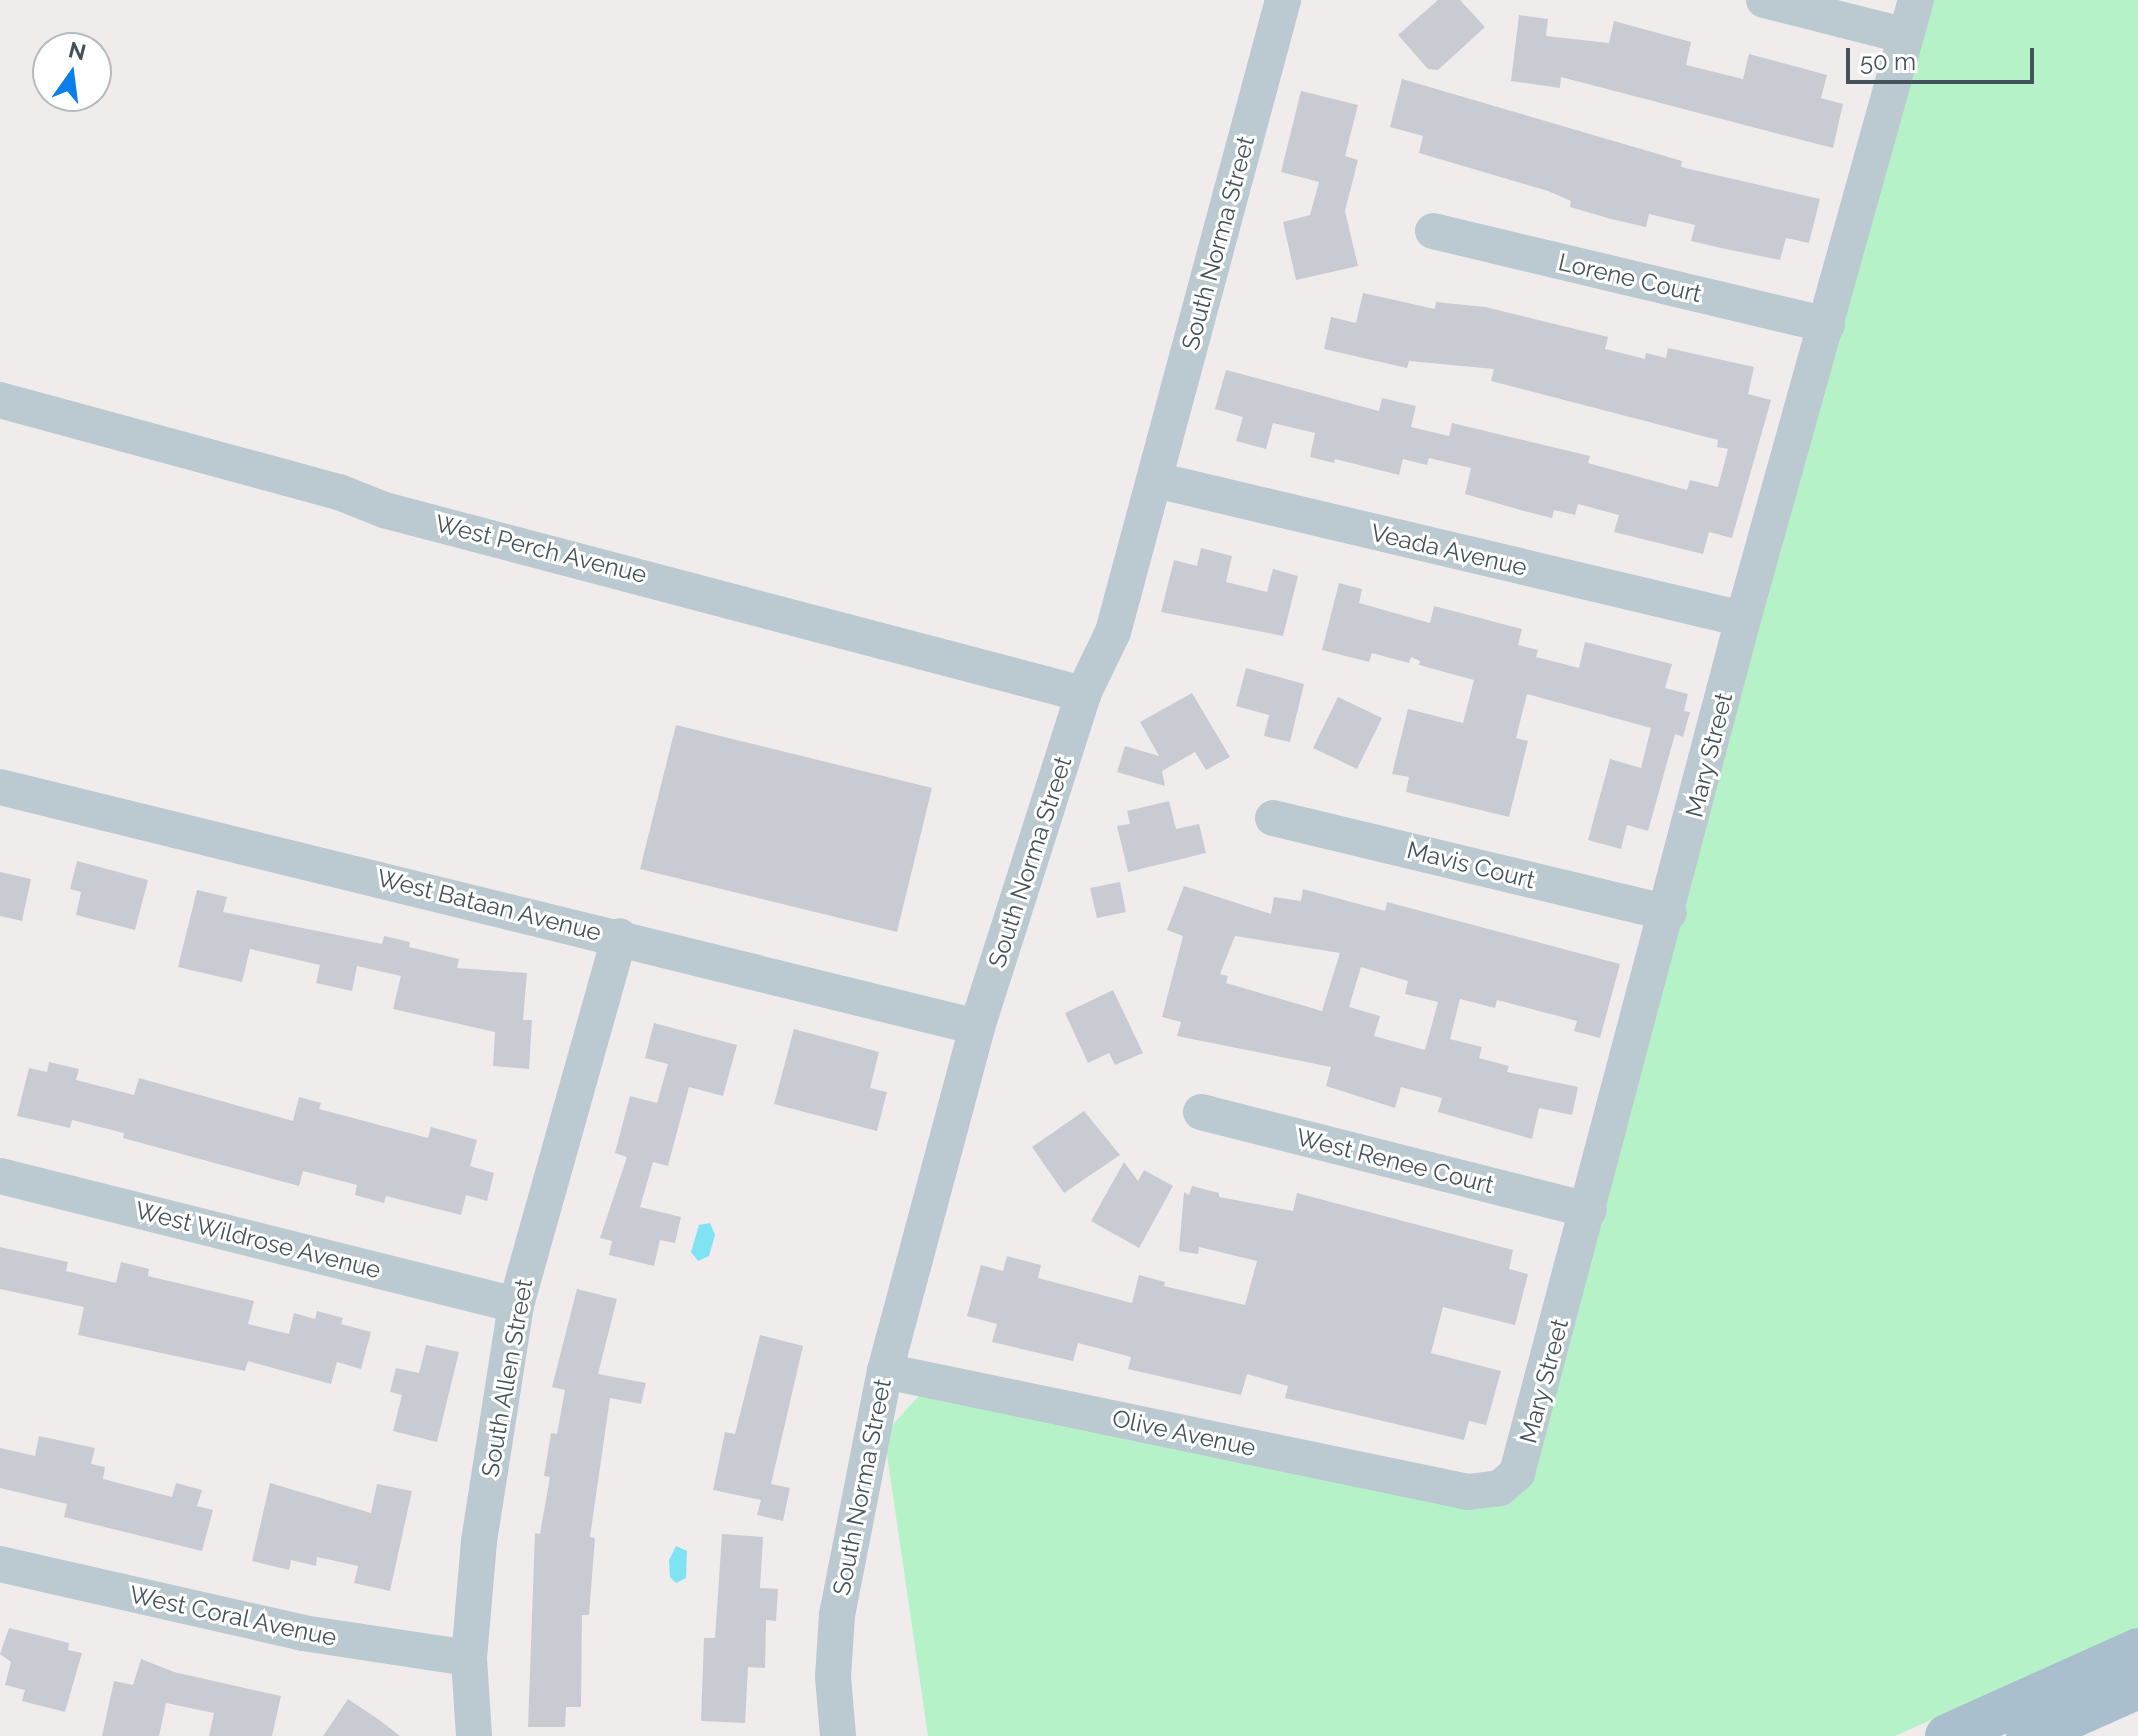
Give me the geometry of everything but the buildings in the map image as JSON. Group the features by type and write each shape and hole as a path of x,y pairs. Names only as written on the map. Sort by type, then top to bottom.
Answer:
{"main road":[{"path":"1947,1736 2138,1650"},
{"path":"2028,1736 2138,1687"}],"street":[{"name":"South Norma Street","path":"838,1736 833,1677 837,1615 885,1371 977,1027 1083,694 1113,632 1283,0"},
{"path":"1764,0 1906,36"},
{"name":"Mary Street","path":"1484,1490 1500,1488 1517,1473 1525,1454 1669,913 1743,619 1916,0"},
{"name":"Lorene Court","path":"1433,231 1827,325"},
{"name":"West Perch Avenue","path":"0,400 339,492 384,510 1083,694"},
{"name":"Veada Avenue","path":"1156,480 1743,619"},
{"name":"West Bataan Avenue","path":"0,787 620,936 977,1027"},
{"name":"Mavis Court","path":"1273,818 1669,913"},
{"name":"South Allen Street","path":"474,1736 469,1658 479,1541 516,1305 620,936"},
{"name":"West Renee Court","path":"1201,1112 1589,1210"},
{"name":"West Wildrose Avenue","path":"0,1176 516,1305"},
{"name":"Olive Avenue","path":"885,1371 1468,1492 1484,1490"},
{"name":"West Coral Avenue","path":"0,1564 303,1633 469,1658"}],"green space":[{"path":"1925,0 2138,0 2138,1628 1895,1736 928,1736 884,1434 929,1385 1489,1491 1522,1480"}],"water":[{"path":"710,1223 715,1235 709,1256 698,1261 691,1252 699,1225"},
{"path":"676,1546 687,1551 686,1578 676,1583 670,1577 669,1560"}]}
